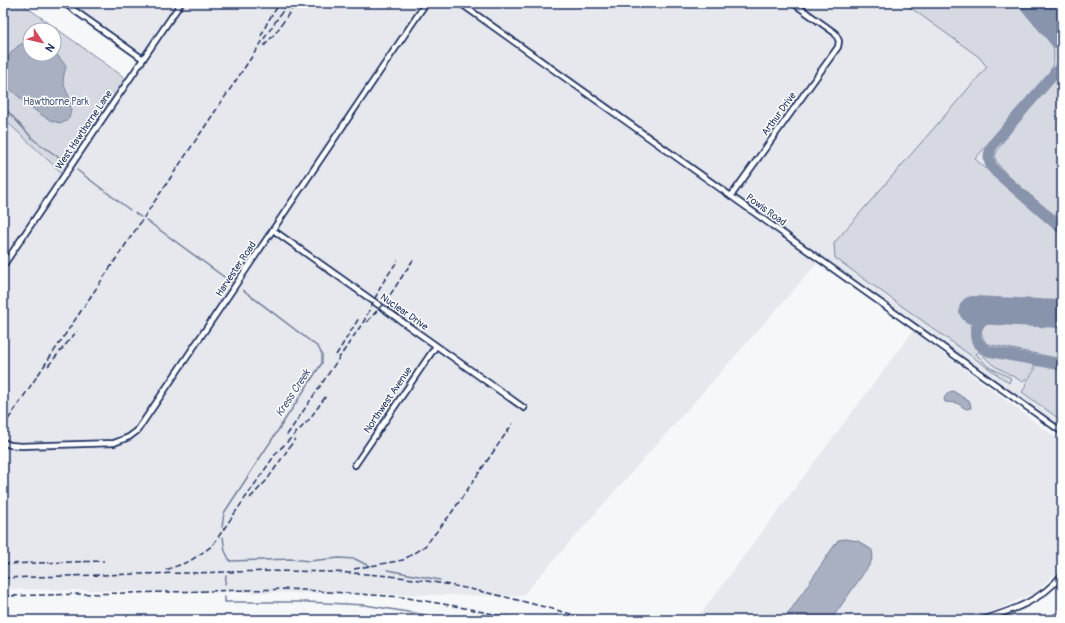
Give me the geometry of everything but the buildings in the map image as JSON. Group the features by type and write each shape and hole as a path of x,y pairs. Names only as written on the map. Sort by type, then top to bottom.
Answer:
{"street":[{"path":"64,3 143,59"},
{"name":"West Hawthorne Lane","path":"3,266 181,3"},
{"name":"Harvester Road","path":"3,442 10,445 21,446 114,443 134,433 141,426 426,3"},
{"name":"Powis Road","path":"460,3 1062,432"},
{"name":"Arthur Drive","path":"732,196 837,49 839,40 836,33 792,3"},
{"name":"Nuclear Drive","path":"273,230 524,408"},
{"name":"Northwest Avenue","path":"356,465 436,346"},
{"path":"982,620 1016,609 1034,600 1050,589 1062,575"}],"shaded area":[{"path":"69,3 177,3 142,55"},
{"path":"180,3 1062,3 1062,427 823,257 522,596 3,589 3,117 63,175"},
{"path":"913,331 1062,442 1062,564 1055,574 1036,592 974,620 696,620"}],"green space":[{"name":"Hawthorne Park","path":"3,3 21,3 47,22 22,22 22,62 62,62 62,33 128,80 64,175 3,118"},
{"path":"904,3 1021,3 1042,27 1052,44 1054,53 1053,63 1049,73 975,159 1062,235 1062,304 973,300 971,334 975,345 982,351 999,358 1036,364 1023,382 993,365 979,352 976,354 989,367 1011,378 1009,383 835,258 834,243 987,67 979,57"},
{"path":"1046,3 1062,3 1062,20"},
{"path":"1062,72 1062,220 1014,181 998,164 995,158 997,152 1012,129"},
{"path":"994,320 1062,323 1062,359 987,344 982,336 982,329 986,323"},
{"path":"1038,365 1062,369 1062,421 1022,392 1026,386 1025,384"}],"water":[{"path":"22,44 22,62 62,61 66,66 63,82 71,105 69,118 63,123 53,121 42,115 4,83 3,76 6,63 9,56 18,46"},
{"path":"953,391 970,402 971,408 966,409 957,403 945,402 944,398 949,392"},
{"path":"846,539 858,541 872,550 873,556 870,564 831,620 784,620 838,540"}],"waterway":[{"name":"Kress Creek","path":"3,106 34,140 64,161"},
{"name":"Kress Creek","path":"77,170 130,210"},
{"name":"Kress Creek","path":"135,213 141,217"},
{"name":"Kress Creek","path":"146,220 231,282"},
{"name":"Kress Creek","path":"222,527 224,513 322,363 322,354 318,347 243,290"},
{"name":"Kress Creek","path":"223,537 225,551 230,561"},
{"path":"230,561 291,559 309,561 339,558 355,559 369,566"},
{"path":"387,570 440,580"},
{"name":"Kress Creek","path":"225,584 226,576"},
{"name":"Kress Creek","path":"225,597 225,602 306,602 365,605 457,620"},
{"name":"Kress Creek","path":"1043,620 1062,610"},
{"name":"Kress Creek","path":"612,618 619,620"}],"taxiway":[{"path":"1062,32 1057,30 1062,38"},
{"path":"1062,65 994,143 989,154 991,165 996,172 1062,229"},
{"path":"991,311 982,320 976,331 977,341 981,346 988,351 1062,365"}],"runway":[{"path":"1034,3 1062,36"},
{"path":"973,310 1062,314"}],"railway":[{"path":"261,36 268,21 280,3"},
{"path":"3,427 288,3"},
{"path":"264,46 277,31 296,3"},
{"path":"287,435 364,321 382,284 398,260"},
{"path":"367,322 388,298 413,260"},
{"path":"336,355 359,318"},
{"path":"48,366 77,331"},
{"path":"166,570 190,561 212,546 277,452 308,421 326,396"},
{"path":"354,569 403,560 425,546 450,515 513,423"},
{"path":"250,498 267,480 295,439"},
{"path":"3,564 104,561"},
{"path":"3,578 268,571 372,574 423,580 472,589 592,620"},
{"path":"3,596 289,589 401,597 455,606 521,620"}]}
